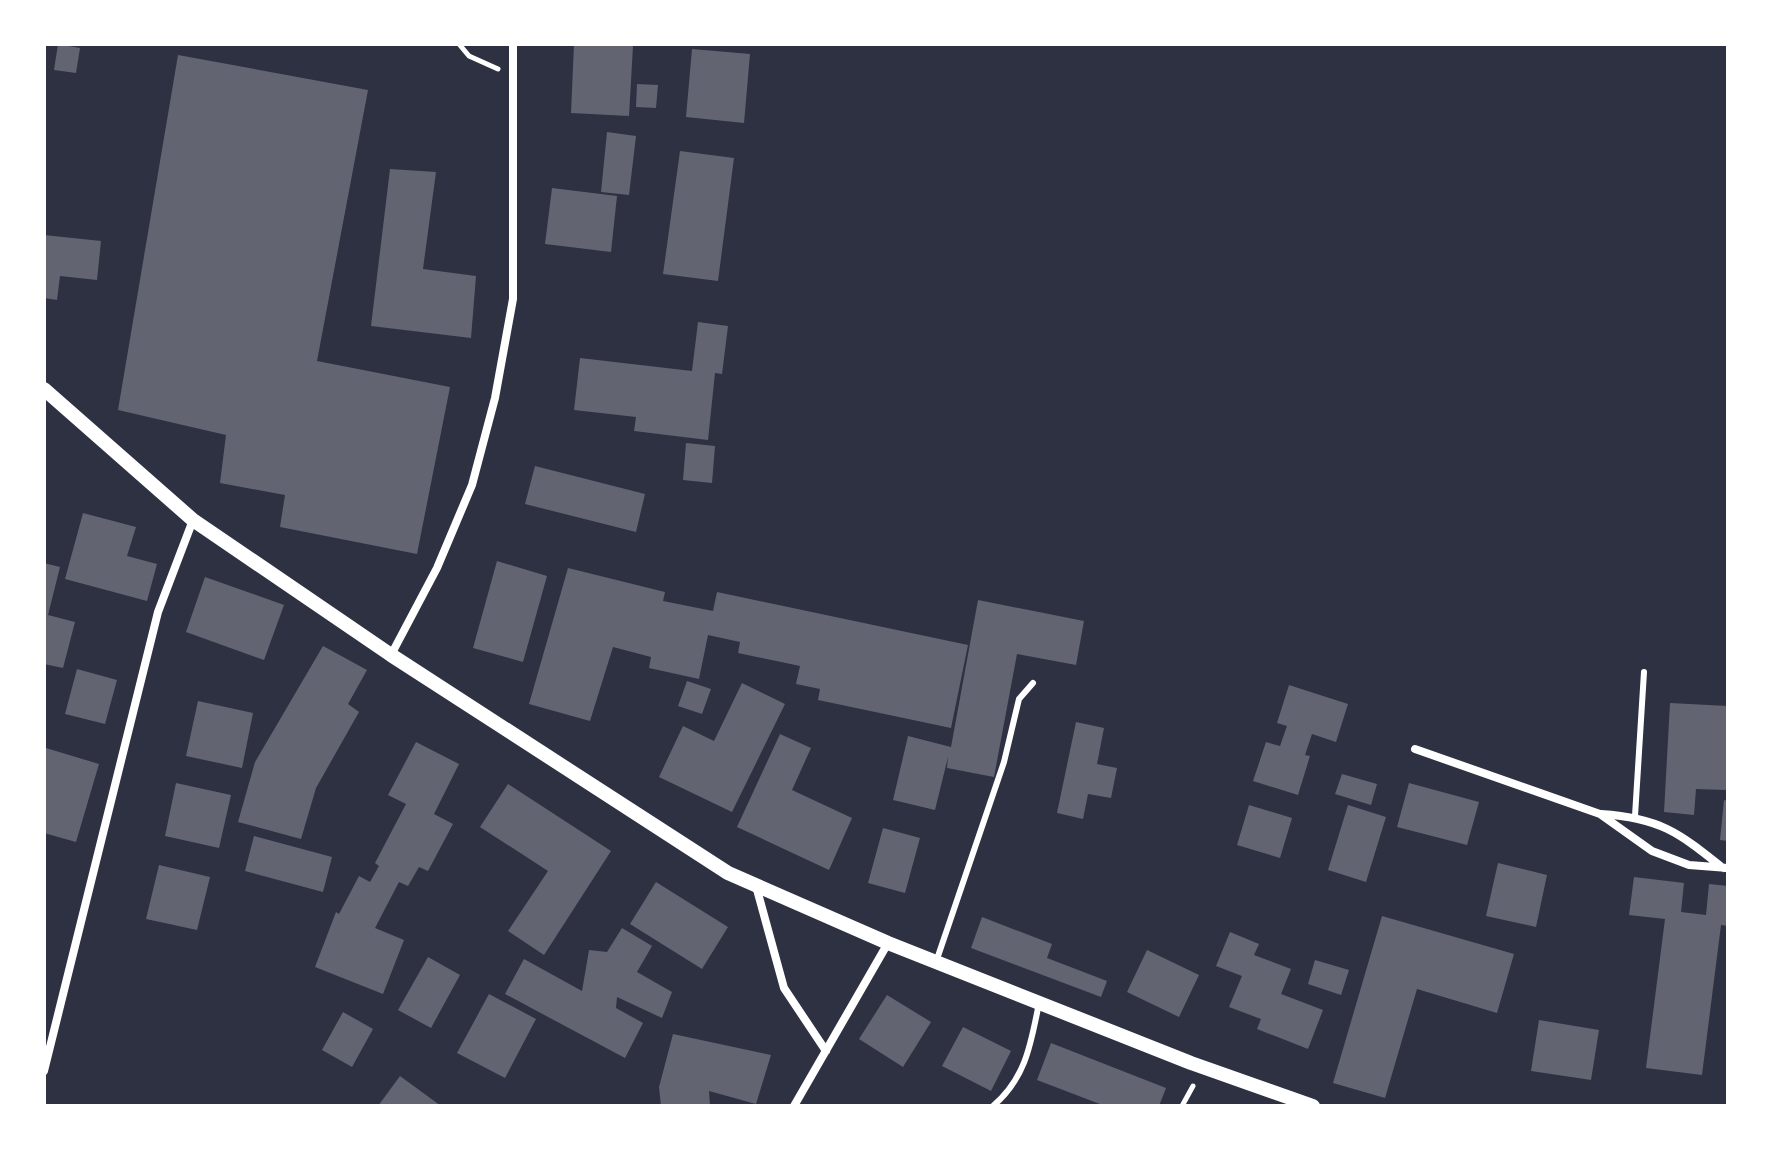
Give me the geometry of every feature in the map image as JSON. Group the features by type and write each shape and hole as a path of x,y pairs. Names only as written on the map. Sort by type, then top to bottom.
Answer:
{"street":[{"path":"391,655 437,568 472,485 495,398 513,299 513,44"},
{"path":"44,389 193,520 391,655 716,866 888,943 1313,1106"},
{"path":"44,1071 158,612 193,520"},
{"path":"1415,749 1600,814 1652,851 1689,865 1726,868"},
{"path":"1600,814 1635,816 1659,823 1726,868"},
{"path":"756,886 784,988 826,1051"},
{"path":"794,1106 888,943"}],"lane":[{"path":"1635,816 1644,672"},
{"path":"936,962 1004,762 1019,699 1033,683"},
{"path":"993,1106 1008,1093 1026,1064 1039,1003"}],"path":[{"path":"459,44 469,56 513,75"}],"building":[{"path":"58,44 80,48 76,73 54,70"},
{"path":"574,44 633,46 629,116 571,113"},
{"path":"692,49 750,54 744,123 686,117"},
{"path":"178,55 368,90 317,361 450,387 417,554 280,527 285,495 220,483 226,435 118,410"},
{"path":"637,84 658,85 656,108 636,107"},
{"path":"607,132 636,136 629,195 601,192"},
{"path":"680,151 734,158 718,281 663,274"},
{"path":"390,169 436,172 423,269 476,276 471,338 371,326"},
{"path":"552,188 617,196 611,252 545,244"},
{"path":"44,235 101,241 97,280 60,276 57,300 44,298"},
{"path":"698,322 728,326 722,374 715,373 708,440 634,431 636,417 574,410 580,358 692,371"},
{"path":"686,443 715,446 712,483 683,480"},
{"path":"535,466 645,494 636,532 525,504"},
{"path":"83,513 136,527 127,556 157,564 147,601 65,579"},
{"path":"497,561 547,576 523,662 473,648"},
{"path":"44,563 60,567 48,615 75,622 63,668 44,664"},
{"path":"568,568 665,592 663,601 713,611 717,592 968,645 951,728 818,700 820,689 796,684 800,666 738,653 740,642 708,635 699,679 649,668 651,657 613,647 590,721 529,704"},
{"path":"205,577 284,605 264,660 186,632"},
{"path":"978,600 1084,621 1076,665 1017,654 994,777 947,768 948,757 935,810 893,800 908,736 951,747"},
{"path":"323,646 367,670 348,704 359,712 316,788 301,839 238,822 255,762"},
{"path":"77,669 117,680 105,724 65,714"},
{"path":"687,681 711,689 702,714 678,706"},
{"path":"742,683 785,704 732,812 659,777 683,726 714,741"},
{"path":"1289,685 1348,704 1336,742 1312,734 1305,755 1310,756 1298,795 1253,781 1266,742 1280,746 1287,726 1277,723"},
{"path":"198,701 253,713 242,768 186,756"},
{"path":"1670,703 1728,706 1726,790 1696,789 1694,815 1664,812"},
{"path":"1076,722 1104,728 1097,764 1117,768 1111,798 1088,794 1083,819 1057,813"},
{"path":"780,734 811,748 792,790 852,818 829,870 737,827"},
{"path":"416,742 459,764 434,814 453,824 428,871 419,867 408,886 399,882 375,928 404,940 383,994 315,967 336,912 339,914 359,876 370,882 379,866 375,863 406,804 388,795"},
{"path":"46,748 99,764 76,842 44,833"},
{"path":"1342,774 1377,784 1371,805 1335,794"},
{"path":"176,783 231,795 219,848 165,836"},
{"path":"1409,783 1479,802 1467,845 1397,827"},
{"path":"508,784 611,851 544,955 508,931 548,871 480,827"},
{"path":"1724,800 1728,801 1728,841 1720,840"},
{"path":"1249,805 1292,818 1280,858 1237,845"},
{"path":"1348,805 1386,817 1366,882 1328,870"},
{"path":"883,828 920,838 905,893 868,883"},
{"path":"254,836 332,857 323,892 245,871"},
{"path":"1498,863 1547,875 1536,927 1486,916"},
{"path":"159,865 210,877 197,930 146,919"},
{"path":"1634,877 1684,883 1681,912 1706,915 1709,884 1728,886 1728,926 1721,925 1702,1075 1646,1068 1665,919 1629,915"},
{"path":"656,882 728,927 702,969 630,924"},
{"path":"1382,916 1514,954 1497,1013 1417,989 1385,1098 1333,1083"},
{"path":"982,917 1052,944 1047,958 1107,981 1101,997 971,948"},
{"path":"622,928 652,946 637,972 672,992 662,1018 617,997 616,1008 643,1023 625,1058 505,994 524,959 582,991 589,950 607,952"},
{"path":"1230,932 1259,944 1254,955 1291,969 1281,994 1323,1010 1308,1049 1257,1029 1261,1019 1229,1007 1242,976 1216,966"},
{"path":"1147,950 1199,975 1179,1017 1127,992"},
{"path":"428,957 460,975 431,1028 398,1010"},
{"path":"1315,960 1349,970 1341,995 1308,984"},
{"path":"489,994 536,1019 505,1078 457,1053"},
{"path":"887,995 931,1022 903,1067 859,1039"},
{"path":"343,1012 373,1029 352,1067 322,1050"},
{"path":"1539,1020 1599,1030 1591,1080 1531,1071"},
{"path":"963,1027 1011,1051 991,1091 942,1066"},
{"path":"673,1034 771,1055 756,1104 709,1091 710,1106 661,1106 659,1087"},
{"path":"1051,1043 1166,1088 1159,1106 1105,1106 1037,1080"},
{"path":"400,1076 441,1106 378,1106"}]}
